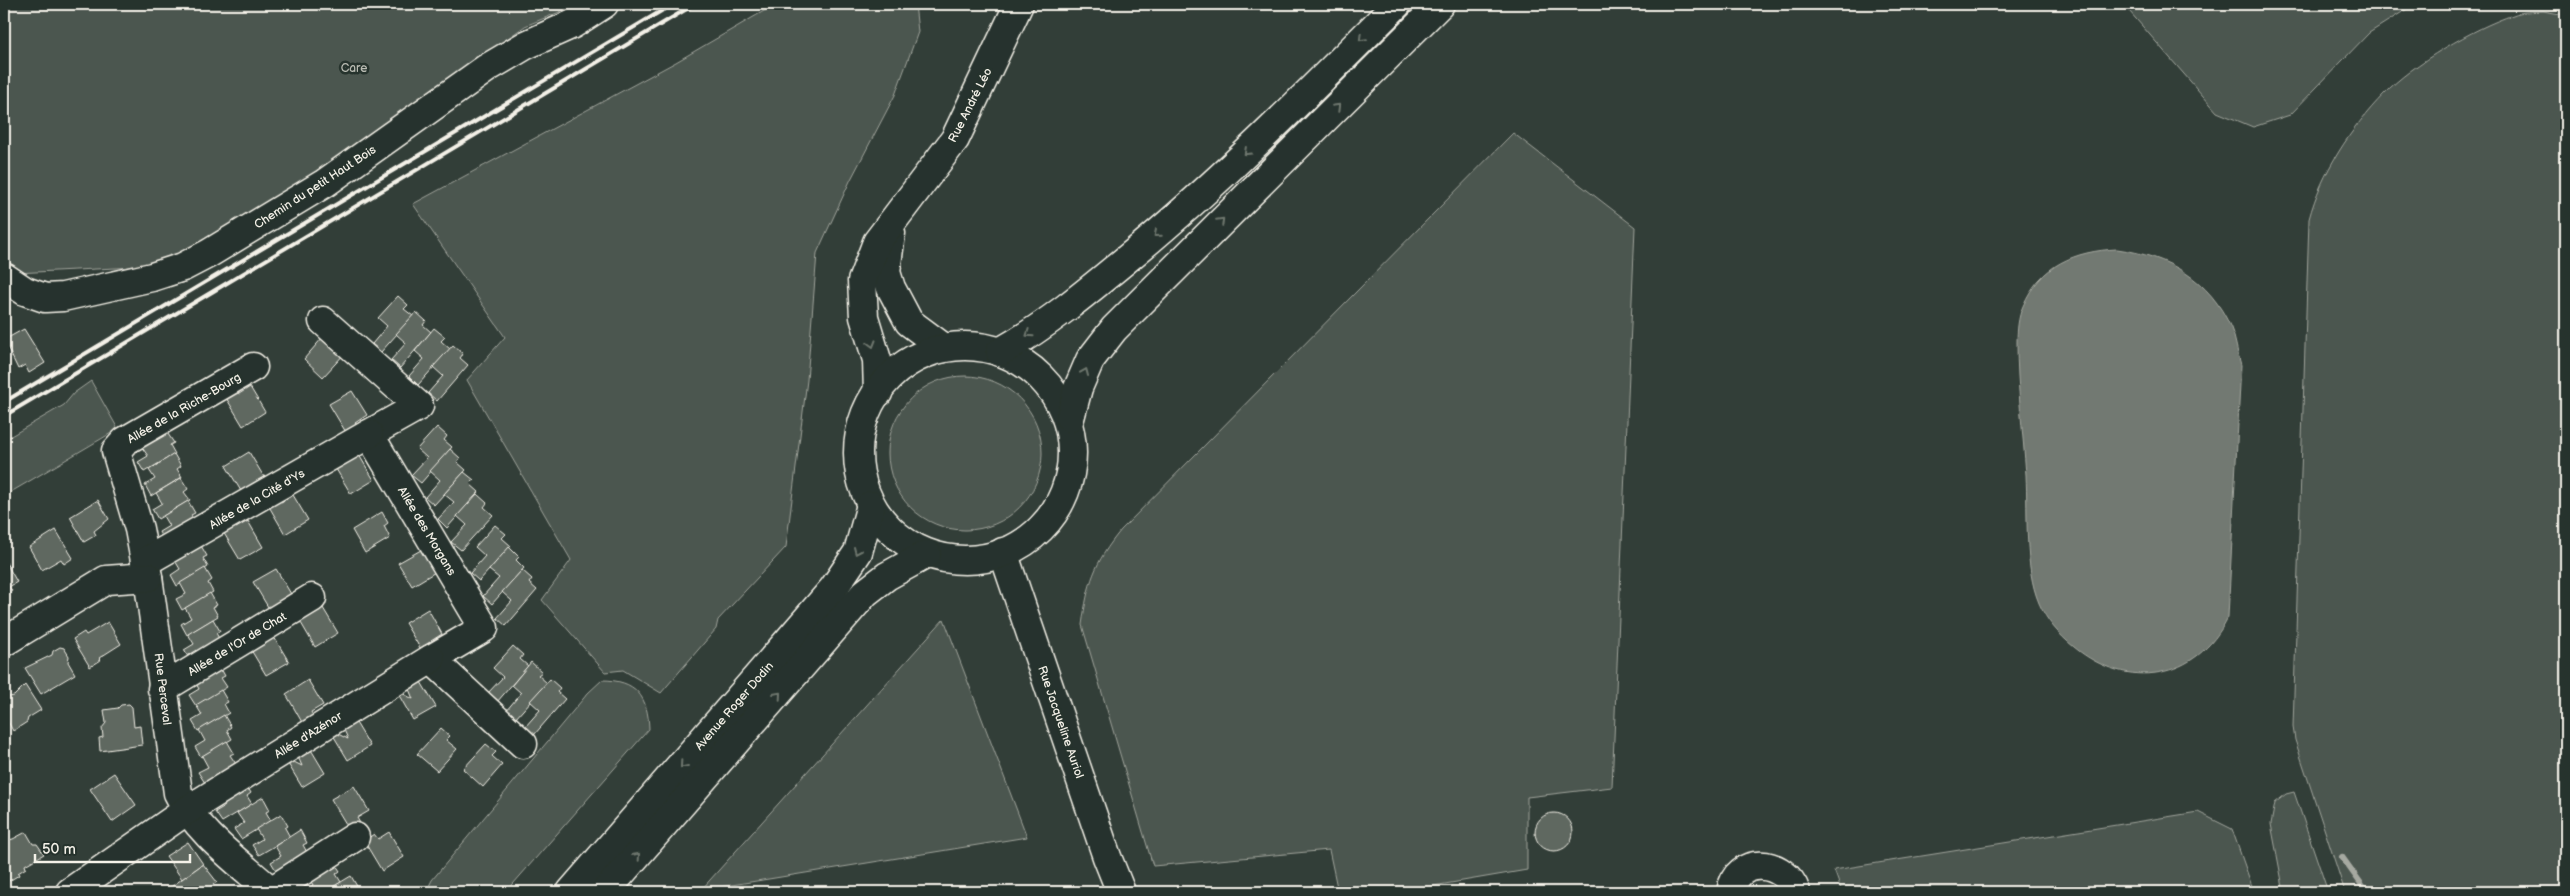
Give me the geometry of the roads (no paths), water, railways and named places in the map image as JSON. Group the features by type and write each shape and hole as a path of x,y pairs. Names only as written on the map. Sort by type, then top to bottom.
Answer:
{"main road":[{"name":"Chemin du petit Haut Bois","path":"4,276 36,296 62,297 167,273 197,261 332,178 487,68 526,45 573,24 604,4"},
{"name":"Rue André Léo","path":"878,393 877,360 864,317 862,281 877,242 893,224 955,139 1020,4"},
{"path":"1000,352 1061,312 1160,232 1257,143 1397,4"},
{"path":"1070,418 1042,379 1023,364 1000,352 983,348 944,348 916,359 898,371 878,393 865,413 855,447 861,478 871,504 888,526 903,540 926,554 958,560 1002,552 1033,534 1056,510 1071,477 1074,440 1070,418 1078,388 1090,360 1114,329 1440,4"},
{"name":"Rue André Léo","path":"893,224 886,272 891,288 909,322 944,348"},
{"path":"323,321 419,406 369,434"},
{"name":"Allée de la Riche-Bourg","path":"116,452 125,441 253,366"},
{"name":"Allée de la Cité d'Ys","path":"147,570 369,434"},
{"name":"Allée des Morgans","path":"369,434 484,628 431,659"},
{"name":"Rue Perceval","path":"116,452 139,529 147,570 155,617 162,689 178,793 186,811 271,892"},
{"name":"Avenue Roger Dodin","path":"570,892 833,589 858,552 871,504"},
{"name":"Rue Jacqueline Auriol","path":"1002,552 1107,857 1122,892"},
{"name":"Avenue Roger Dodin","path":"605,892 865,594 888,576 926,554"},
{"path":"4,642 106,580 147,570"},
{"name":"Allée de l'Or de Chat","path":"162,689 312,598"},
{"path":"431,659 523,744"},
{"name":"Allée d'Azénor","path":"70,892 186,811 431,659"},
{"path":"271,892 355,837"},
{"path":"1730,892 1734,882 1741,873 1751,867 1768,865 1779,869 1791,881 1796,892"}],"waterway":[{"path":"2342,857 2367,892"}],"railway":[{"path":"4,402 673,4"},
{"path":"4,416 695,4"}],"park label":[{"name":"Care","path":"354,68"}]}
